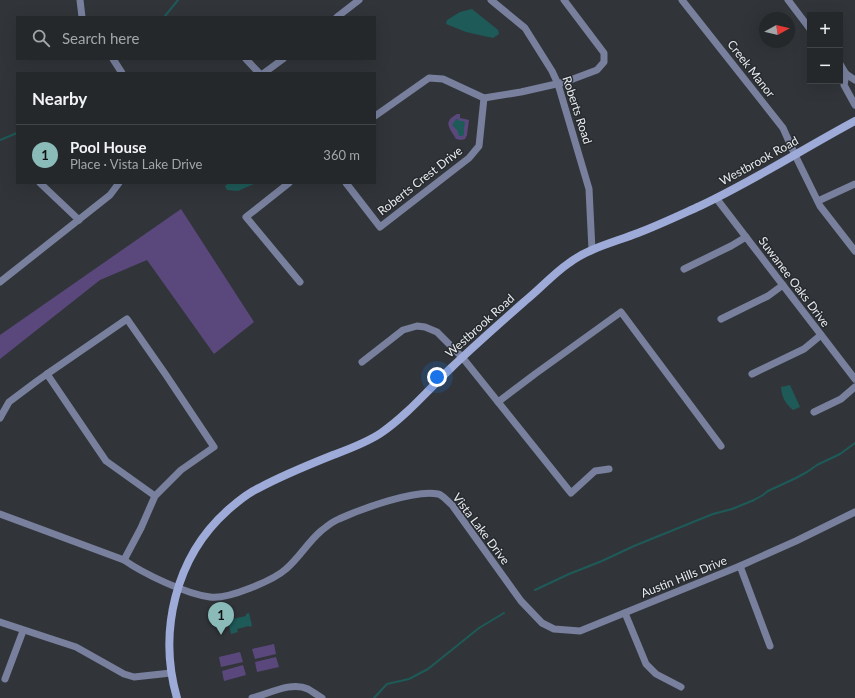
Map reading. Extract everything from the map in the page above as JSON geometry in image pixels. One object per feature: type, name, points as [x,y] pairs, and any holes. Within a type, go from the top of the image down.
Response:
[{"type":"street","points":[[80,0],[82,16]]},
{"type":"street","points":[[338,16],[358,0]]},
{"type":"street","name":"Roberts Road","points":[[490,0],[525,28],[552,71],[558,84],[589,189],[592,250]]},
{"type":"street","points":[[376,115],[429,78],[443,78],[484,98],[558,84],[597,70],[604,62],[604,53],[564,0]]},
{"type":"street","name":"Creek Manor","points":[[682,0],[783,128],[795,156],[818,201],[855,251]]},
{"type":"street","points":[[788,0],[807,26]]},
{"type":"street","points":[[114,60],[121,72]]},
{"type":"street","points":[[247,60],[258,72]]},
{"type":"street","points":[[265,72],[282,60]]},
{"type":"street","points":[[843,69],[846,74],[855,80]]},
{"type":"street","points":[[846,74],[844,85],[855,105]]},
{"type":"street","name":"Roberts Crest Drive","points":[[347,184],[380,227],[469,158],[479,146],[484,98]]},
{"type":"street","name":"Westbrook Road","points":[[178,698],[171,673],[169,638],[177,588],[194,551],[208,530],[239,500],[255,489],[273,480],[356,446],[380,434],[401,418],[462,357],[569,263],[592,250],[639,233],[716,198],[795,156],[855,121]]},
{"type":"street","points":[[41,184],[79,220]]},
{"type":"street","points":[[0,282],[110,195],[118,184]]},
{"type":"street","points":[[289,184],[246,217],[300,282]]},
{"type":"street","points":[[818,201],[855,184]]},
{"type":"street","name":"Suwanee Oaks Drive","points":[[716,198],[855,379]]},
{"type":"street","points":[[684,269],[731,246],[746,236]]},
{"type":"street","points":[[721,319],[768,296],[783,285]]},
{"type":"street","points":[[498,402],[622,312],[721,446]]},
{"type":"street","points":[[0,418],[9,402],[127,319],[214,447],[181,470],[155,496],[124,560]]},
{"type":"street","points":[[362,362],[403,330],[417,326],[425,327],[437,332],[462,357],[570,493],[595,471],[609,469]]},
{"type":"street","points":[[752,374],[804,349],[821,335]]},
{"type":"street","points":[[47,374],[106,461],[155,496]]},
{"type":"street","points":[[814,412],[841,399],[855,387]]},
{"type":"street","name":"Vista Lake Drive","points":[[0,514],[124,560],[130,565],[177,588],[212,598],[251,588],[286,570],[321,531],[337,520],[402,498],[419,494],[439,494],[452,505],[523,603]]},
{"type":"street","name":"Austin Hills Drive","points":[[523,603],[542,623],[554,628],[568,631],[580,631],[740,566],[855,512]]},
{"type":"street","points":[[740,566],[770,646]]},
{"type":"street","points":[[626,613],[646,664],[656,674],[681,687]]},
{"type":"street","points":[[0,622],[23,631],[76,647],[124,674],[134,677],[171,673]]},
{"type":"street","points":[[5,679],[23,631]]},
{"type":"street","points":[[252,698],[293,687],[303,687],[309,689],[322,698]]},
{"type":"shaded area","points":[[472,9],[498,30],[499,34],[493,38],[466,32],[446,24],[447,20],[460,12]]},
{"type":"shaded area","points":[[460,114],[460,118],[469,120],[467,135],[465,139],[461,140],[456,139],[449,125],[452,117]]},
{"type":"shaded area","points":[[456,119],[464,121],[465,123],[464,135],[462,136],[459,136],[457,130],[452,125]]},
{"type":"shaded area","points":[[228,184],[254,184],[238,191],[227,190],[225,186]]},
{"type":"shaded area","points":[[181,209],[254,322],[214,354],[147,260],[100,280],[0,359],[0,335]]},
{"type":"shaded area","points":[[790,385],[800,407],[793,410],[784,400],[781,387]]},
{"type":"shaded area","points":[[249,613],[252,626],[237,629],[238,632],[231,634],[228,620],[246,616],[246,614]]},
{"type":"shaded area","points":[[223,618],[225,629],[218,631],[215,619]]},
{"type":"shaded area","points":[[274,644],[276,654],[255,659],[252,649]]},
{"type":"shaded area","points":[[240,652],[243,662],[221,667],[219,657]]},
{"type":"shaded area","points":[[276,657],[279,667],[257,672],[255,662]]},
{"type":"shaded area","points":[[243,665],[246,675],[224,681],[222,671]]},
{"type":"waterway","points":[[165,16],[178,0]]},
{"type":"waterway","points":[[0,140],[16,133]]},
{"type":"waterway","points":[[535,590],[634,546],[713,514],[732,509],[754,500],[768,491],[796,478],[817,465],[840,454],[855,443]]},
{"type":"waterway","points":[[374,698],[387,684],[409,679],[428,669],[479,628],[504,613]]},
{"type":"place","name":"Pool House","points":[[221,635]]}]
